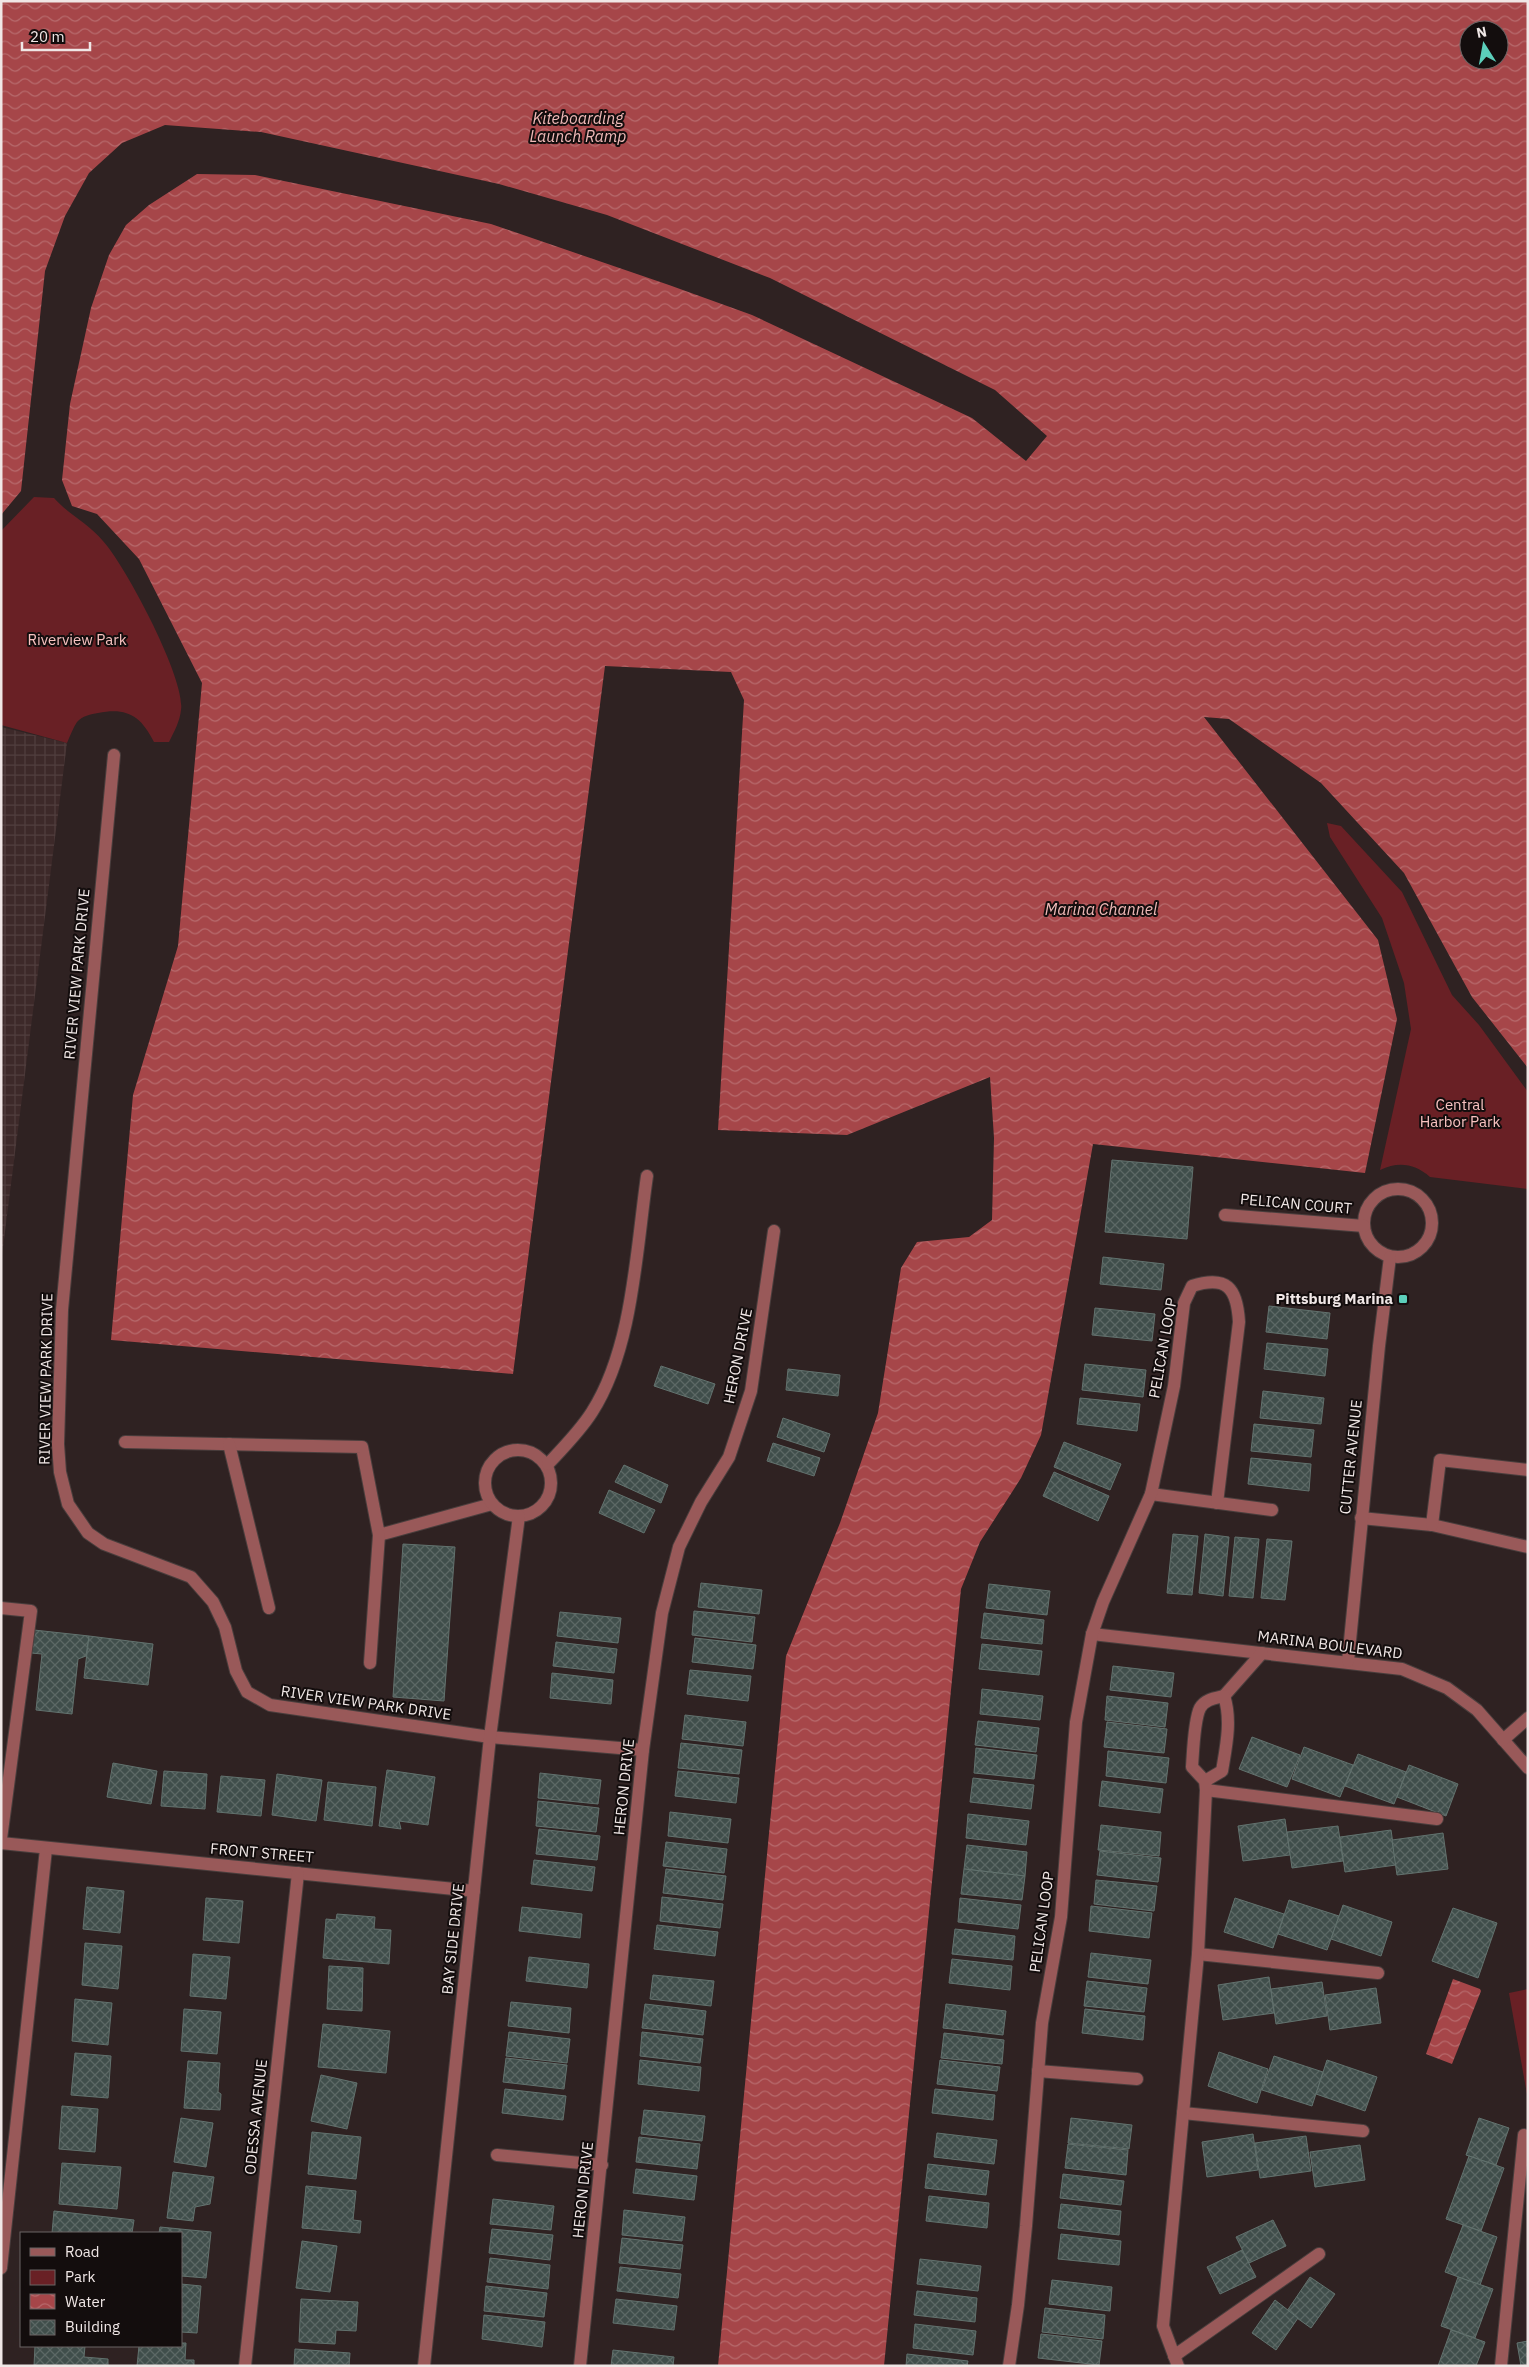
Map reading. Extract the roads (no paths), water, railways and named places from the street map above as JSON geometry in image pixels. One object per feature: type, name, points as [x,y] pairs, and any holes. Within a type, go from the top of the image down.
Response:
[{"type":"street","name":"RIVER VIEW PARK DRIVE","points":[[114,755],[62,1310],[58,1444],[60,1472],[68,1504],[88,1533],[104,1544],[191,1578],[213,1602],[225,1627],[236,1670],[247,1692],[270,1705],[490,1737],[643,1750]]},
{"type":"street","points":[[548,1464],[592,1412],[606,1386],[625,1333],[647,1176]]},
{"type":"street","points":[[1405,1190],[1423,1200],[1432,1218],[1432,1232],[1426,1244],[1416,1253],[1404,1257],[1390,1257],[1382,1254],[1369,1242],[1364,1226],[1368,1206],[1384,1192],[1405,1190]]},
{"type":"street","name":"PELICAN COURT","points":[[1225,1215],[1364,1226]]},
{"type":"street","name":"HERON DRIVE","points":[[580,2366],[643,1750],[662,1613],[679,1547],[701,1502],[729,1457],[751,1391],[774,1231]]},
{"type":"street","name":"CUTTER AVENUE","points":[[1348,1661],[1361,1518],[1390,1257]]},
{"type":"street","name":"PELICAN LOOP","points":[[1009,2366],[1018,2305],[1026,2226],[1042,2023],[1061,1917],[1076,1722],[1092,1634],[1102,1602],[1151,1494],[1174,1386],[1184,1303],[1192,1286],[1218,1281],[1230,1288],[1238,1302],[1240,1322],[1217,1503]]},
{"type":"street","points":[[125,1442],[362,1446],[380,1535],[370,1662]]},
{"type":"street","points":[[229,1444],[269,1608]]},
{"type":"street","points":[[520,1449],[528,1450],[548,1464],[552,1485],[548,1498],[538,1510],[519,1516],[507,1514],[492,1504],[486,1491],[485,1475],[491,1463],[504,1452],[520,1449]]},
{"type":"street","points":[[1432,1525],[1440,1460],[1528,1470]]},
{"type":"street","points":[[1151,1494],[1272,1510]]},
{"type":"street","points":[[380,1535],[492,1504]]},
{"type":"street","name":"BAY SIDE DRIVE","points":[[424,2366],[490,1737],[519,1516]]},
{"type":"street","points":[[1361,1518],[1432,1525],[1528,1547]]},
{"type":"street","points":[[1,1608],[31,1611],[1,1841]]},
{"type":"street","name":"MARINA BOULEVARD","points":[[1092,1634],[1402,1668],[1447,1688],[1477,1710],[1528,1768]]},
{"type":"street","points":[[1262,1653],[1224,1696],[1210,1699],[1200,1708],[1194,1739],[1192,1767],[1206,1786],[1198,1954],[1162,2326],[1176,2361],[1318,2254]]},
{"type":"street","points":[[1206,1786],[1222,1771],[1227,1739],[1228,1707],[1224,1696]]},
{"type":"street","points":[[1503,1740],[1528,1718]]},
{"type":"street","points":[[1206,1786],[1438,1819]]},
{"type":"street","name":"FRONT STREET","points":[[1,1841],[46,1849],[298,1872],[474,1891]]},
{"type":"street","points":[[1,2268],[46,1849]]},
{"type":"street","name":"ODESSA AVENUE","points":[[245,2366],[298,1872]]},
{"type":"street","points":[[1198,1954],[1378,1973]]},
{"type":"street","points":[[1038,2071],[1137,2079]]},
{"type":"street","points":[[1182,2113],[1363,2131]]},
{"type":"street","points":[[1501,2366],[1524,2135]]},
{"type":"street","points":[[497,2155],[602,2165]]},
{"type":"water","points":[[1,1],[1528,1],[1528,1068],[1472,997],[1404,873],[1321,783],[1229,719],[1204,717],[1378,940],[1397,1019],[1365,1173],[1093,1144],[1041,1435],[1021,1478],[980,1542],[961,1589],[884,2366],[718,2366],[786,1656],[840,1523],[878,1413],[901,1268],[917,1242],[969,1237],[992,1220],[994,1138],[990,1077],[847,1135],[718,1130],[744,700],[731,672],[605,666],[513,1374],[111,1340],[133,1095],[178,946],[202,683],[139,559],[97,514],[72,506],[62,480],[70,404],[91,308],[109,255],[126,225],[149,205],[197,174],[255,175],[491,224],[752,315],[972,418],[1026,461],[1047,436],[995,390],[770,278],[607,215],[499,184],[261,132],[165,125],[122,143],[89,173],[65,216],[45,271],[21,491],[1,515]]},
{"type":"water","points":[[1453,1979],[1481,1991],[1452,2064],[1426,2054]]},
{"type":"place","name":"Pittsburg Marina","points":[[1403,1299]]},
{"type":"water label","name":"Kiteboarding Launch Ramp","points":[[578,127]]},
{"type":"water label","name":"Marina Channel","points":[[1101,909]]},
{"type":"park label","name":"Riverview Park","points":[[77,640]]},
{"type":"park label","name":"Central Harbor Park","points":[[1460,1114]]}]
